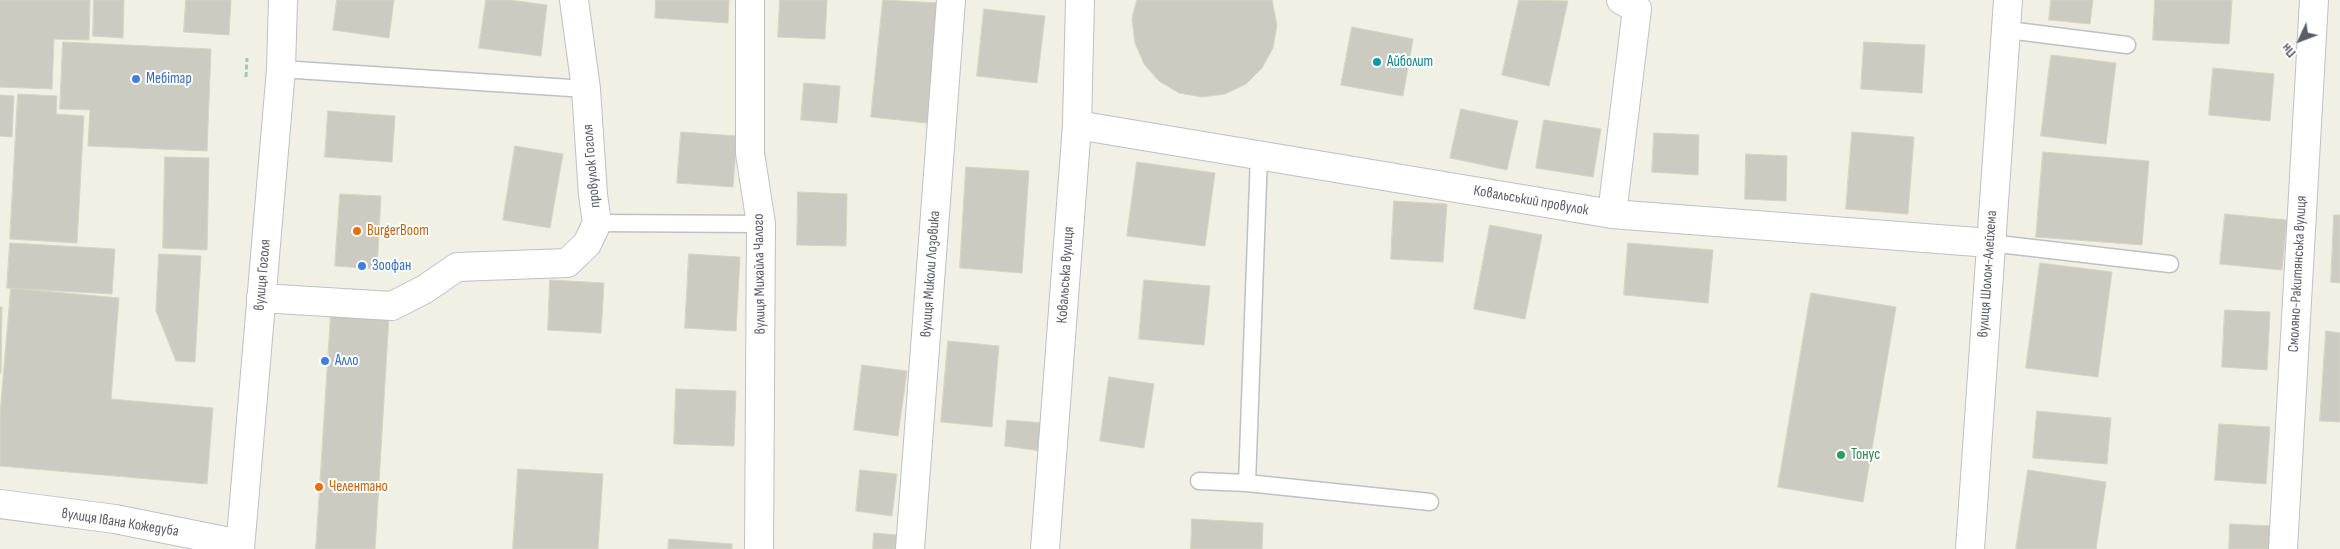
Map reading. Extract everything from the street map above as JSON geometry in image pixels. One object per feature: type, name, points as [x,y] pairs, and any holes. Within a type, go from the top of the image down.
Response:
[{"type":"street","name":"вулиця Гоголя","points":[[240,547],[281,69],[283,0]]},
{"type":"street","name":"провулок Гоголя","points":[[261,298],[392,306],[425,289],[457,267],[566,263],[587,244],[597,223],[592,195],[586,89],[574,0]]},
{"type":"street","name":"вулиця Михайла Чалого","points":[[750,0],[750,153],[761,224],[759,549]]},
{"type":"street","name":"вулиця Миколи Лозовика","points":[[910,549],[952,0]]},
{"type":"street","name":"Ковальська вулиця","points":[[1045,549],[1077,125],[1080,0]]},
{"type":"street","points":[[1612,214],[1637,9],[1621,0]]},
{"type":"street","name":"вулиця Шолом-Алейхема","points":[[1970,549],[1990,243],[2008,30],[2008,0]]},
{"type":"street","name":"Смоляно-Ракитянська вулиця","points":[[2283,549],[2314,0]]},
{"type":"street","name":"Ковальський провулок","points":[[1077,125],[1612,214],[1990,243]]},
{"type":"street","name":"вулиця Івана Кожедуба","points":[[0,504],[115,519],[240,547]]},
{"type":"lane","points":[[2008,30],[2127,45]]},
{"type":"lane","points":[[281,69],[586,89]]},
{"type":"lane","points":[[1247,483],[1259,155]]},
{"type":"lane","points":[[597,223],[761,224]]},
{"type":"lane","points":[[1990,243],[2170,264]]},
{"type":"lane","points":[[1198,481],[1247,483],[1430,502]]},
{"type":"building","points":[[0,0],[90,0],[89,40],[54,39],[52,89],[0,87]]},
{"type":"building","points":[[94,0],[124,0],[123,38],[93,36]]},
{"type":"building","points":[[186,0],[231,0],[229,35],[184,32]]},
{"type":"building","points":[[337,0],[394,0],[389,38],[333,30]]},
{"type":"building","points":[[486,0],[510,0],[547,5],[541,56],[479,48]]},
{"type":"building","points":[[656,0],[729,0],[728,23],[655,18]]},
{"type":"building","points":[[780,0],[827,0],[825,39],[778,37]]},
{"type":"building","points":[[883,0],[940,3],[927,123],[871,117]]},
{"type":"building","points":[[1137,0],[1272,0],[1277,25],[1273,48],[1262,68],[1246,84],[1225,94],[1202,97],[1179,93],[1159,81],[1144,64],[1135,43],[1132,19]]},
{"type":"building","points":[[1519,0],[1568,1],[1549,86],[1502,75]]},
{"type":"building","points":[[2051,0],[2093,0],[2090,24],[2049,20]]},
{"type":"building","points":[[2155,0],[2232,0],[2229,44],[2153,40]]},
{"type":"building","points":[[984,9],[1045,16],[1037,83],[977,76]]},
{"type":"building","name":"Айболит","points":[[1352,27],[1413,39],[1403,96],[1341,85]]},
{"type":"building","name":"Мебітар","points":[[63,42],[211,49],[207,151],[88,146],[90,110],[60,109]]},
{"type":"building","points":[[1864,42],[1925,45],[1922,93],[1861,89]]},
{"type":"building","points":[[2051,55],[2116,63],[2106,144],[2041,136]]},
{"type":"building","points":[[2213,68],[2274,74],[2270,121],[2209,115]]},
{"type":"building","points":[[804,83],[840,86],[837,123],[801,120]]},
{"type":"building","points":[[18,94],[57,96],[56,114],[84,116],[77,243],[10,239]]},
{"type":"building","points":[[0,95],[14,96],[12,137],[0,136]]},
{"type":"building","points":[[1461,109],[1518,121],[1507,170],[1450,158]]},
{"type":"building","points":[[328,111],[395,116],[392,162],[325,157]]},
{"type":"building","points":[[1544,120],[1601,129],[1593,177],[1536,168]]},
{"type":"building","points":[[681,132],[737,136],[733,187],[677,183]]},
{"type":"building","points":[[1852,132],[1914,137],[1908,214],[1846,209]]},
{"type":"building","points":[[1654,133],[1699,135],[1698,175],[1652,172]]},
{"type":"building","points":[[515,146],[563,154],[550,228],[503,220]]},
{"type":"building","points":[[2043,152],[2149,161],[2142,245],[2036,237]]},
{"type":"building","points":[[1746,154],[1787,156],[1786,201],[1745,199]]},
{"type":"building","points":[[165,157],[209,158],[207,250],[163,248]]},
{"type":"building","points":[[1137,162],[1215,173],[1205,246],[1127,236]]},
{"type":"building","points":[[966,167],[1029,171],[1022,273],[960,268]]},
{"type":"building","points":[[798,192],[847,194],[846,246],[797,245]]},
{"type":"building","points":[[340,194],[381,196],[377,269],[335,266]]},
{"type":"building","points":[[1394,201],[1447,204],[1443,262],[1391,259]]},
{"type":"building","points":[[2225,214],[2287,220],[2282,270],[2220,264]]},
{"type":"building","points":[[2334,215],[2340,215],[2340,283],[2331,282]]},
{"type":"building","points":[[1490,225],[1542,235],[1525,319],[1474,309]]},
{"type":"building","points":[[10,243],[115,249],[112,294],[7,288]]},
{"type":"building","points":[[1628,243],[1713,250],[1708,303],[1624,295]]},
{"type":"building","points":[[159,254],[201,256],[195,362],[176,361],[156,311]]},
{"type":"building","points":[[689,254],[740,257],[736,331],[685,328]]},
{"type":"building","points":[[2040,263],[2112,272],[2098,377],[2026,368]]},
{"type":"building","points":[[550,280],[604,283],[601,333],[548,330]]},
{"type":"building","points":[[1144,280],[1210,286],[1204,345],[1139,339]]},
{"type":"building","points":[[11,288],[119,298],[111,399],[213,408],[207,484],[0,466],[0,415]]},
{"type":"building","points":[[1811,293],[1896,307],[1863,502],[1778,487]]},
{"type":"building","points":[[0,307],[2,307],[1,373],[0,373]]},
{"type":"building","points":[[2225,310],[2270,312],[2267,370],[2222,367]]},
{"type":"building","points":[[331,313],[389,316],[375,549],[316,549]]},
{"type":"building","points":[[2326,331],[2340,333],[2340,422],[2320,421]]},
{"type":"building","points":[[948,341],[999,346],[992,427],[941,422]]},
{"type":"building","points":[[862,365],[907,371],[898,436],[854,430]]},
{"type":"building","points":[[1109,377],[1154,384],[1144,448],[1100,441]]},
{"type":"building","points":[[676,389],[736,391],[734,446],[674,444]]},
{"type":"building","points":[[2037,411],[2111,418],[2107,464],[2033,458]]},
{"type":"building","points":[[1007,420],[1044,423],[1041,451],[1005,446]]},
{"type":"building","points":[[2219,424],[2270,427],[2266,484],[2215,480]]},
{"type":"building","points":[[518,469],[603,474],[598,549],[513,549]]},
{"type":"building","points":[[860,470],[897,474],[892,516],[856,511]]},
{"type":"building","points":[[2028,470],[2106,482],[2096,549],[2016,549]]},
{"type":"building","points":[[1192,519],[1263,523],[1262,549],[1191,549]]},
{"type":"building","points":[[2230,524],[2273,526],[2272,549],[2229,549]]},
{"type":"building","points":[[874,533],[898,535],[897,549],[873,549]]},
{"type":"building","points":[[669,539],[732,544],[732,549],[668,549]]},
{"type":"place","name":"Айболит","points":[[1377,62]]},
{"type":"place","name":"Мебітар","points":[[136,79]]},
{"type":"place","name":"BurgerBoom","points":[[357,231]]},
{"type":"place","name":"Зоофан","points":[[362,266]]},
{"type":"place","name":"Алло","points":[[325,361]]},
{"type":"place","name":"Тонус","points":[[1841,455]]},
{"type":"place","name":"Челентано","points":[[319,487]]}]
